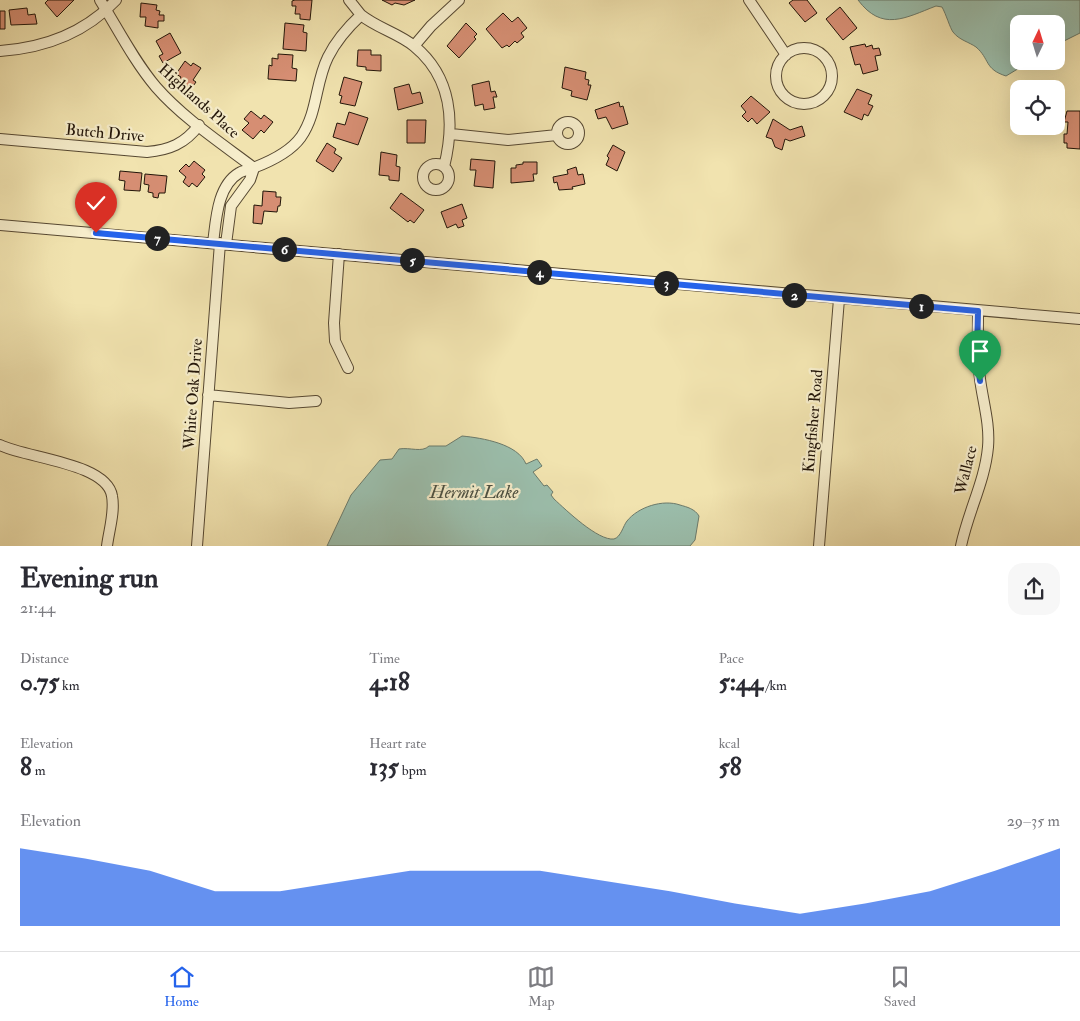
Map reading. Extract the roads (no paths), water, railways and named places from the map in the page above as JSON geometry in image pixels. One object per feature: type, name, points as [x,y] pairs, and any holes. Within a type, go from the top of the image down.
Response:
[{"type":"street","name":"Highlands Place","points":[[100,0],[142,69],[157,88],[199,125],[254,168]]},
{"type":"street","points":[[0,52],[46,44],[81,29],[116,0]]},
{"type":"street","points":[[349,0],[361,15],[374,25],[414,46],[430,63],[445,90],[449,106],[451,134],[444,167]]},
{"type":"street","points":[[414,46],[431,26],[460,0]]},
{"type":"street","points":[[749,0],[786,55]]},
{"type":"street","points":[[254,168],[283,153],[300,138],[314,113],[328,58],[343,34],[361,15]]},
{"type":"street","points":[[802,48],[820,52],[827,59],[832,76],[826,93],[819,99],[801,103],[785,96],[777,80],[777,71],[786,55],[802,48]]},
{"type":"street","name":"Butch Drive","points":[[0,139],[147,152],[177,146],[191,135],[199,125]]},
{"type":"street","points":[[451,134],[508,140],[557,135]]},
{"type":"street","name":"White Oak Drive","points":[[197,546],[220,244],[231,206],[250,180],[254,168]]},
{"type":"street","points":[[0,225],[1080,319]]},
{"type":"street","points":[[339,254],[334,323],[335,341],[348,368]]},
{"type":"street","name":"Kingfisher Road","points":[[818,546],[838,299]]},
{"type":"street","name":"Wallace","points":[[962,546],[969,514],[984,472],[988,447],[987,419],[977,356],[978,311]]},
{"type":"street","points":[[208,396],[289,403],[316,401]]},
{"type":"street","points":[[2,449],[90,472],[107,484],[112,495],[113,504],[107,546]]},
{"type":"water","points":[[858,0],[1080,0],[1080,33],[1065,40],[1065,15],[1010,15],[1010,70],[1016,70],[1006,76],[994,70],[976,47],[955,35],[942,7],[936,6],[914,15],[894,20],[876,16]]},
{"type":"water","name":"Hermit Lake","points":[[462,436],[499,443],[516,451],[526,464],[537,459],[542,466],[533,472],[544,486],[547,485],[553,492],[551,495],[554,499],[582,524],[600,535],[614,539],[620,534],[627,521],[644,508],[673,503],[693,510],[699,516],[695,540],[690,546],[327,546],[351,495],[380,460],[392,459],[399,449],[423,449],[429,446],[446,446]]}]
